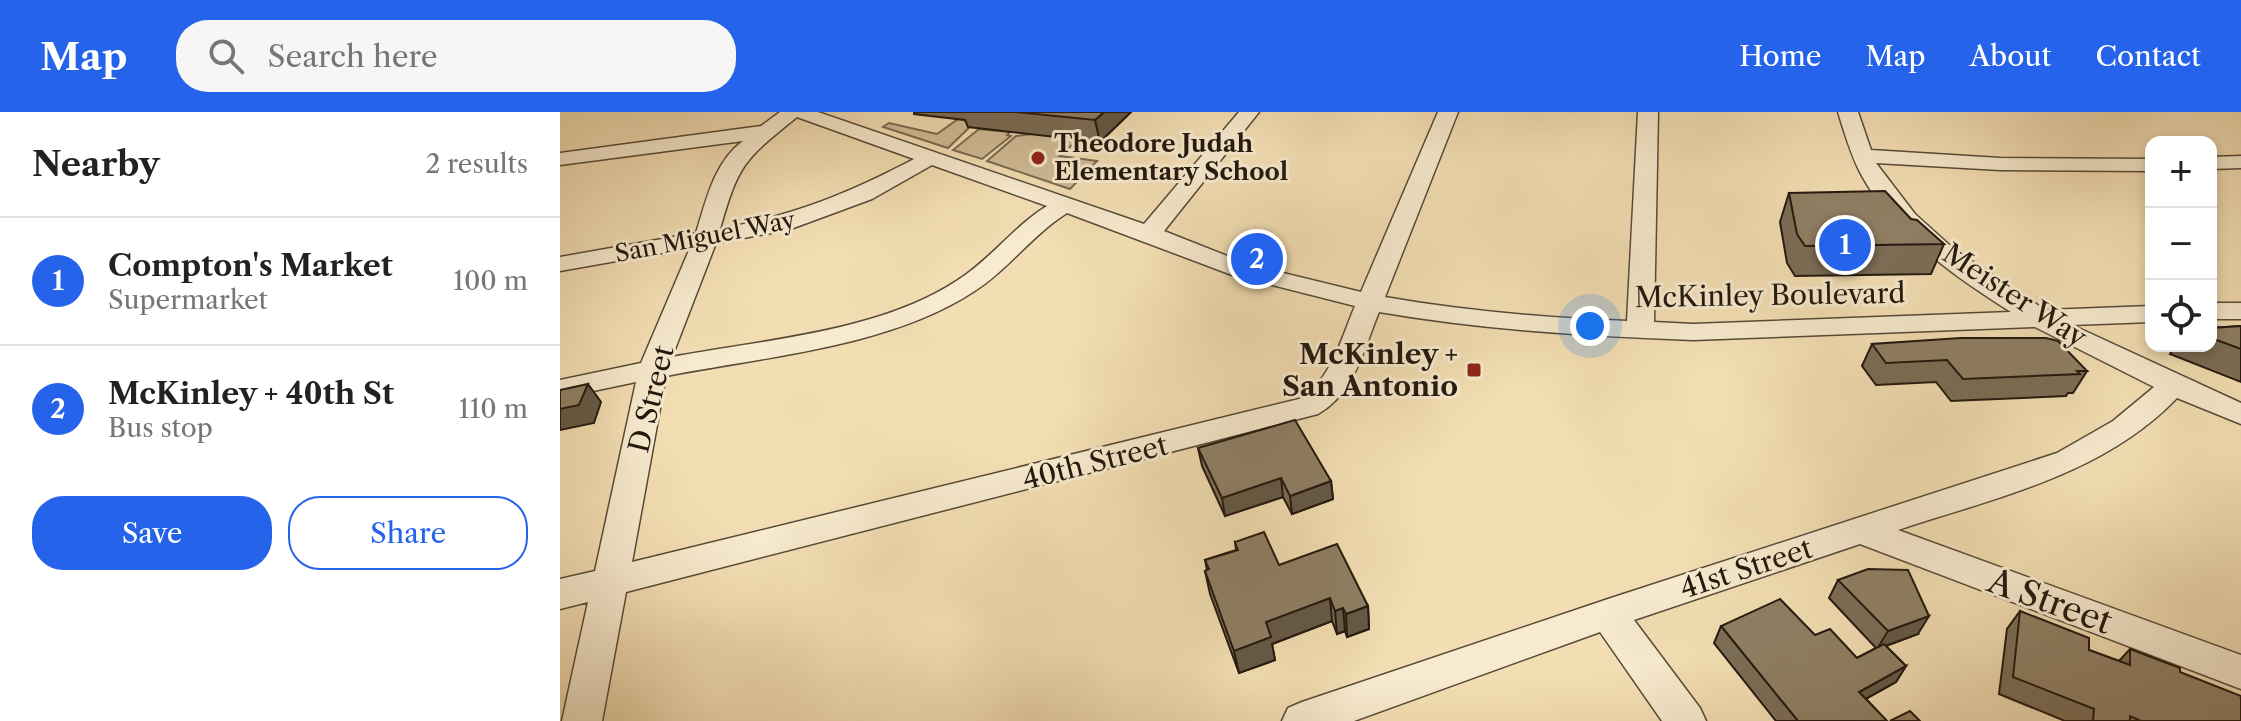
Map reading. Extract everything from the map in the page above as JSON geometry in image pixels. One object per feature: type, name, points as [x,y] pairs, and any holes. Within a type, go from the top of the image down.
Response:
[{"type":"street","name":"D Street","points":[[582,721],[653,369],[705,241],[724,179],[742,151],[792,112]]},
{"type":"street","name":"McKinley Boulevard","points":[[800,112],[1147,233],[1241,270],[1369,302],[1503,322],[1640,331],[1797,329],[2145,314]]},
{"type":"street","points":[[1147,233],[1160,223],[1249,112]]},
{"type":"street","name":"40th Street","points":[[560,594],[1292,413],[1322,399],[1331,389],[1448,112]]},
{"type":"street","points":[[1640,331],[1648,112]]},
{"type":"street","name":"Meister Way","points":[[1848,112],[1863,156],[1890,201],[1923,234],[1970,272],[2041,317],[2173,385],[2241,414]]},
{"type":"street","points":[[560,159],[763,132]]},
{"type":"street","points":[[1863,156],[2000,164],[2145,165]]},
{"type":"street","name":"San Miguel Way","points":[[560,264],[705,241],[780,225],[839,205],[932,157]]},
{"type":"street","points":[[2217,163],[2241,162]]},
{"type":"street","points":[[560,389],[848,333],[927,305],[952,295],[981,276],[1043,217],[1065,204]]},
{"type":"street","points":[[2217,311],[2241,311]]},
{"type":"street","name":"41st Street","points":[[1302,721],[1608,614],[2068,461],[2107,442],[2139,421],[2173,385]]},
{"type":"street","name":"A Street","points":[[1860,530],[2241,672]]},
{"type":"street","points":[[1608,614],[1686,721]]},
{"type":"shaded area","points":[[958,119],[976,121],[948,148],[883,127],[889,123],[937,134]]},
{"type":"shaded area","points":[[1092,127],[1060,156],[1097,161],[1070,189],[987,161],[1016,136]]},
{"type":"shaded area","points":[[979,129],[1010,132],[1007,135],[1011,136],[982,159],[953,150]]},
{"type":"building","points":[[1015,112],[1104,112],[1095,120]]},
{"type":"building","points":[[1885,191],[1911,219],[1917,220],[1944,244],[1805,246],[1797,234],[1789,193]]},
{"type":"building","points":[[2241,326],[2241,349],[2217,340],[2217,328]]},
{"type":"building","points":[[1961,338],[2046,338],[2058,341],[2087,371],[2077,371],[2080,374],[1963,379],[1947,360],[1886,363],[1872,344]]},
{"type":"building","points":[[588,384],[579,405],[560,409],[560,390]]},
{"type":"building","points":[[1295,420],[1331,481],[1290,496],[1281,478],[1222,498],[1198,448]]},
{"type":"building","points":[[1264,532],[1279,565],[1337,544],[1368,606],[1346,614],[1343,608],[1335,611],[1330,598],[1266,622],[1271,637],[1234,651],[1205,571],[1209,569],[1205,560],[1238,550],[1235,542]]},
{"type":"building","points":[[1868,569],[1908,570],[1929,616],[1888,631],[1838,580]]},
{"type":"building","points":[[1780,599],[1815,635],[1830,629],[1857,658],[1884,644],[1906,666],[1859,692],[1887,721],[1798,721],[1721,626]]},
{"type":"building","points":[[2020,611],[2089,638],[2089,650],[2130,665],[2130,649],[2241,696],[2241,721],[2141,721],[2130,716],[2130,721],[2093,721],[2094,709],[2013,677]]},
{"type":"building","points":[[1910,711],[1920,721],[1890,721]]},
{"type":"place","name":"Theodore Judah Elementary School","points":[[1038,158]]},
{"type":"place","name":"Compton's Market","points":[[1845,245]]},
{"type":"place","name":"McKinley + 40th St","points":[[1257,259]]},
{"type":"place","name":"McKinley + San Antonio","points":[[1474,370]]}]
